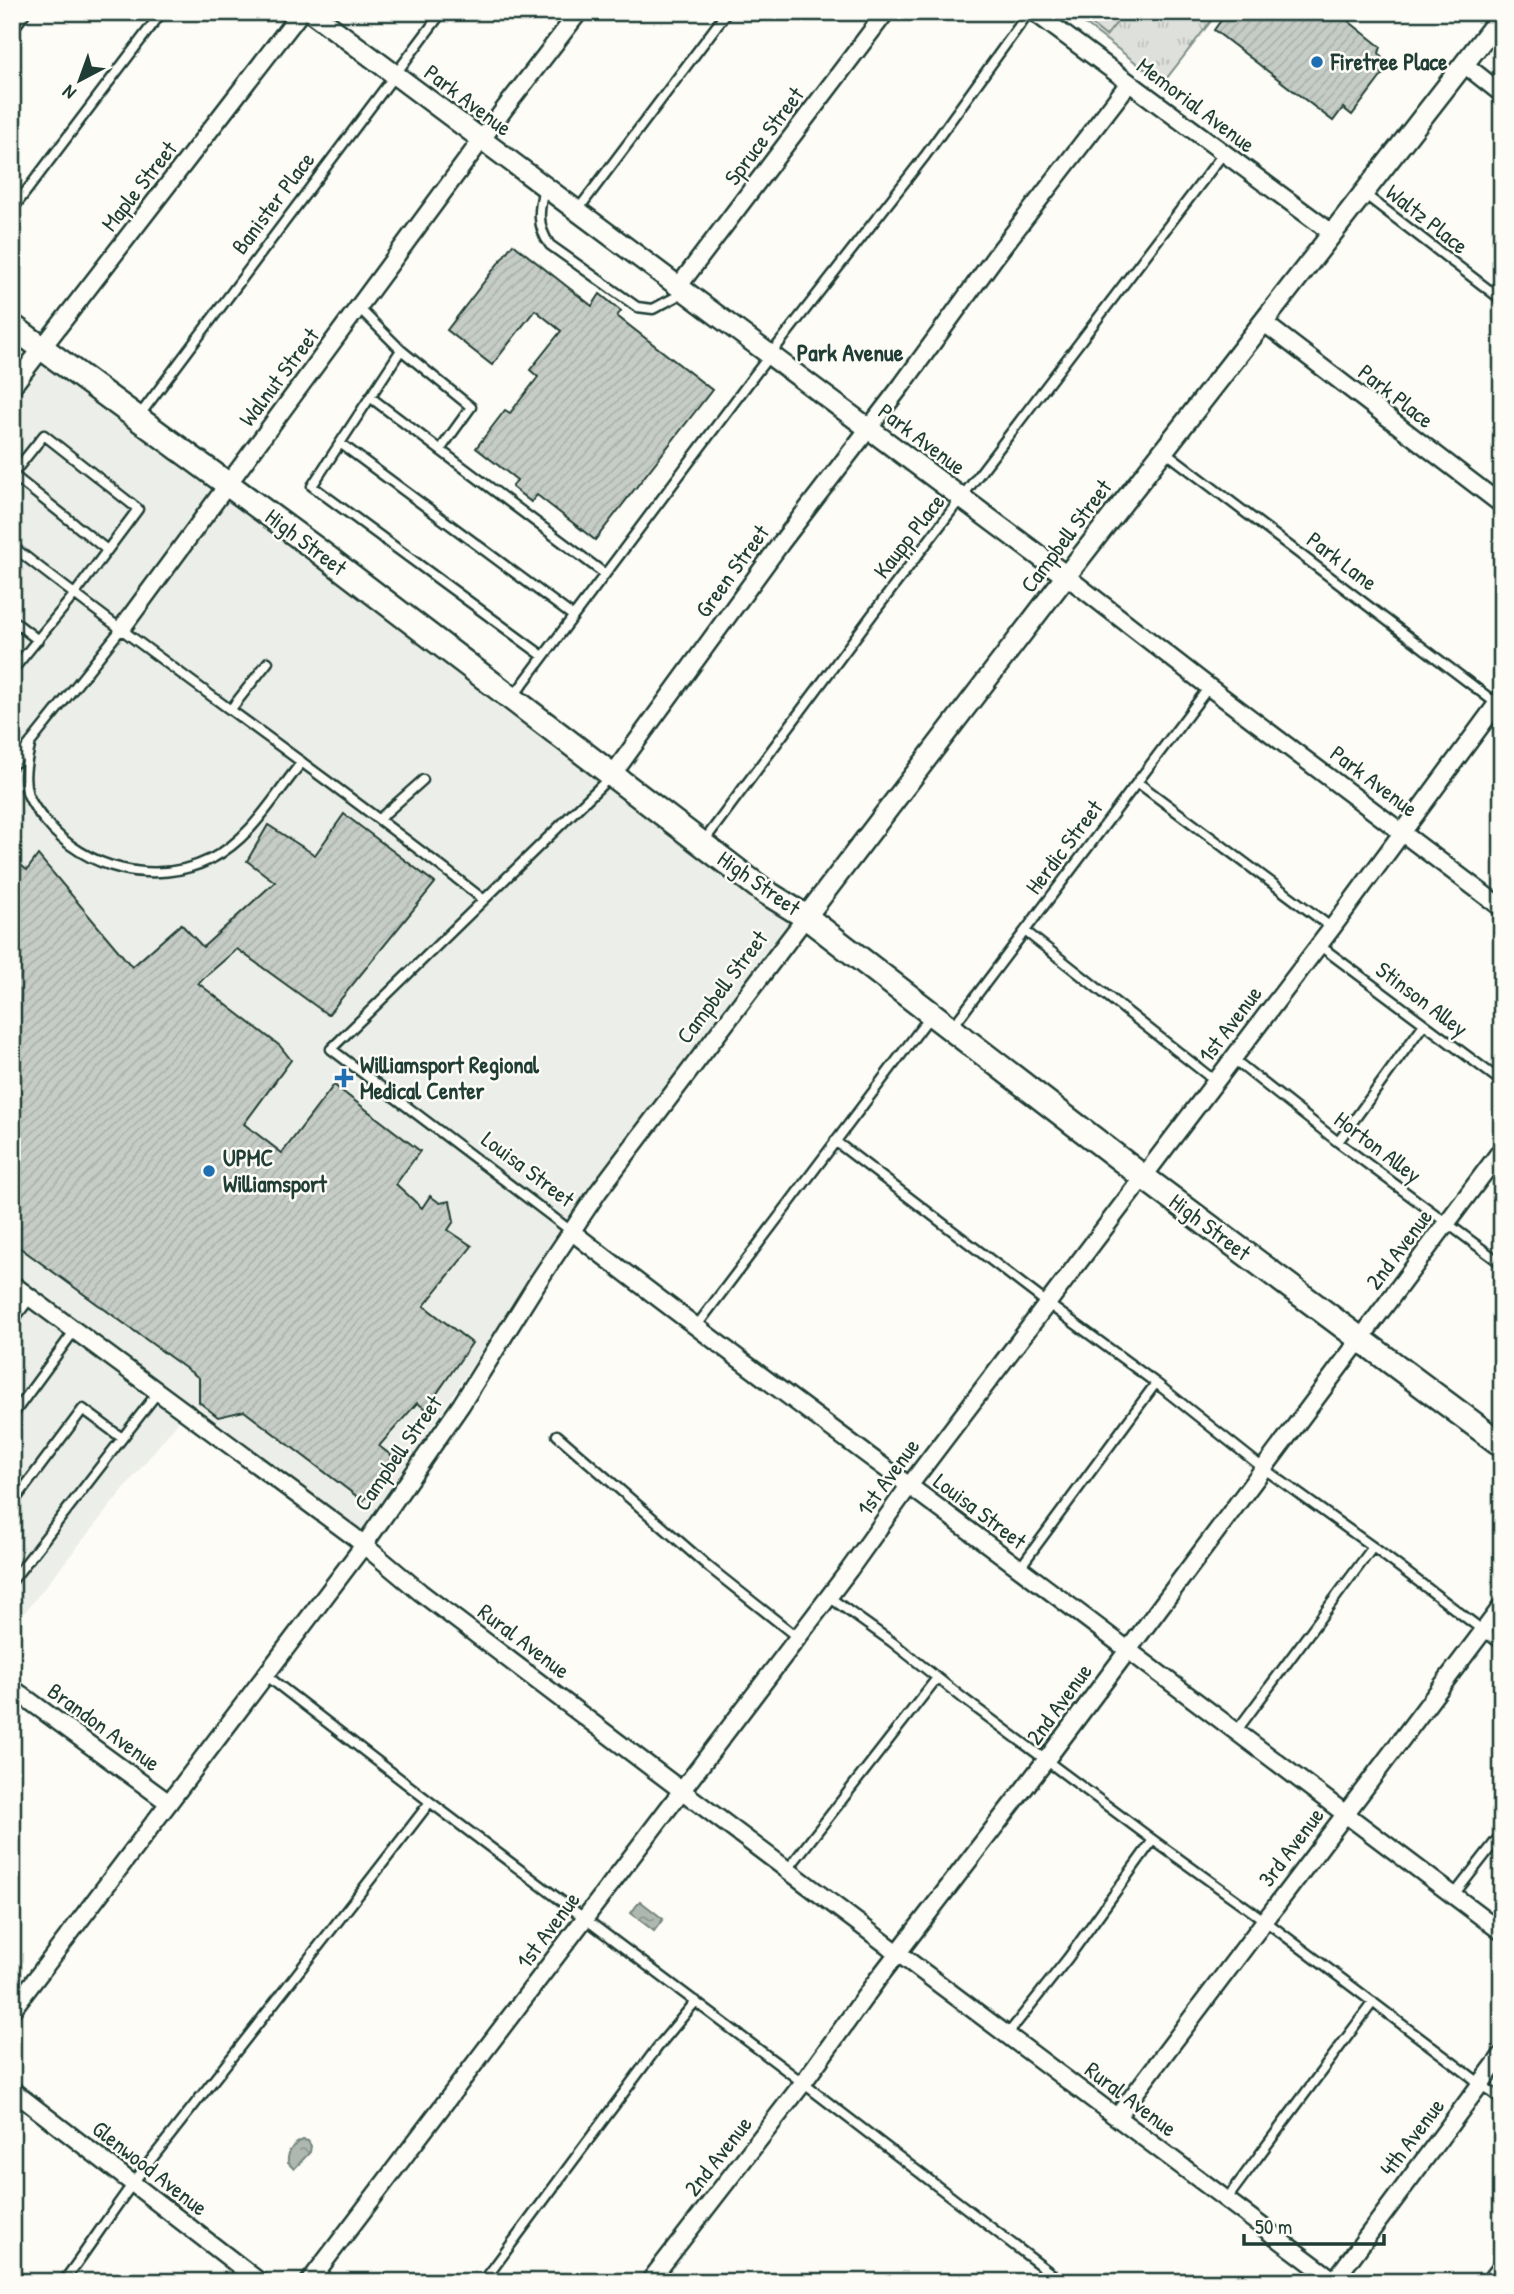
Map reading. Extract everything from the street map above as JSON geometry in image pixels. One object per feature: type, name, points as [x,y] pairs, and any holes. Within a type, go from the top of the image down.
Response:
[{"type":"main road","name":"High Street","points":[[12,326],[512,698],[764,891],[806,917],[1142,1176],[1502,1445]]},
{"type":"street","points":[[12,24],[21,12]]},
{"type":"street","name":"Maple Street","points":[[12,387],[301,12]]},
{"type":"street","name":"Park Avenue","points":[[311,12],[1066,576],[1502,908]]},
{"type":"street","name":"Walnut Street","points":[[122,628],[579,12]]},
{"type":"street","name":"Spruce Street","points":[[682,290],[886,12]]},
{"type":"street","name":"Memorial Avenue","points":[[1032,12],[1332,233]]},
{"type":"street","name":"Campbell Street","points":[[12,2010],[364,1545],[461,1405],[571,1231],[643,1131],[1066,576],[1502,15]]},
{"type":"street","points":[[1464,64],[1502,94]]},
{"type":"street","name":"Green Street","points":[[613,774],[781,542],[1129,83]]},
{"type":"street","name":"Park Place","points":[[1263,322],[1502,505]]},
{"type":"street","name":"1st Avenue","points":[[309,2282],[828,1597],[1142,1176],[1332,929],[1499,700]]},
{"type":"street","name":"2nd Avenue","points":[[649,2282],[803,2083],[1502,1149]]},
{"type":"street","name":"Louisa Street","points":[[571,1231],[695,1328],[1502,1932]]},
{"type":"street","name":"Rural Avenue","points":[[12,1284],[364,1545],[420,1592],[681,1790],[1335,2281]]},
{"type":"street","name":"3rd Avenue","points":[[1118,2117],[1502,1605]]},
{"type":"street","name":"Brandon Avenue","points":[[12,1688],[169,1803]]},
{"type":"street","name":"4th Avenue","points":[[1335,2281],[1502,2055]]},
{"type":"street","name":"Glenwood Avenue","points":[[12,2090],[260,2282]]},
{"type":"lane","points":[[12,210],[162,12]]},
{"type":"lane","name":"Banister Place","points":[[136,419],[442,12]]},
{"type":"lane","points":[[576,211],[727,12]]},
{"type":"lane","points":[[512,698],[769,355],[925,156],[1032,12]]},
{"type":"lane","name":"Kaupp Place","points":[[703,843],[863,626],[1223,154]]},
{"type":"lane","points":[[544,187],[539,209],[540,222],[543,235],[551,245],[637,307],[653,309],[682,290]]},
{"type":"lane","name":"Waltz Place","points":[[1363,193],[1502,300]]},
{"type":"lane","points":[[359,308],[401,350],[471,407],[440,450]]},
{"type":"lane","points":[[401,350],[312,486],[543,656]]},
{"type":"lane","points":[[370,397],[605,574]]},
{"type":"lane","points":[[12,671],[74,595],[138,509],[44,435],[13,475],[107,550]]},
{"type":"lane","points":[[340,443],[573,616]]},
{"type":"lane","name":"Park Lane","points":[[1163,450],[1499,700]]},
{"type":"lane","points":[[12,546],[484,900]]},
{"type":"lane","points":[[12,620],[37,640]]},
{"type":"lane","name":"Walnut Street","points":[[12,766],[122,628]]},
{"type":"lane","points":[[231,709],[268,662]]},
{"type":"lane","name":"Herdic Street","points":[[951,1030],[1209,687]]},
{"type":"lane","points":[[31,742],[25,769],[28,794],[39,814],[58,837],[83,854],[109,866],[138,871],[181,869],[214,857],[247,832],[302,762]]},
{"type":"lane","name":"Green Street","points":[[331,1049],[613,774]]},
{"type":"lane","points":[[379,819],[423,780]]},
{"type":"lane","points":[[1138,782],[1332,929]]},
{"type":"lane","points":[[1025,931],[1215,1081]]},
{"type":"lane","name":"Stinson Alley","points":[[1319,945],[1502,1082]]},
{"type":"lane","points":[[695,1328],[932,1015]]},
{"type":"lane","points":[[1338,1142],[1424,1024]]},
{"type":"lane","name":"Louisa Street","points":[[331,1049],[571,1231]]},
{"type":"lane","name":"Horton Alley","points":[[1232,1058],[1338,1142],[1502,1264]]},
{"type":"lane","points":[[835,1141],[1156,1383],[1263,1468],[1502,1645]]},
{"type":"lane","points":[[12,1322],[31,1297]]},
{"type":"lane","points":[[12,1416],[75,1330]]},
{"type":"lane","points":[[1019,1569],[1156,1383]]},
{"type":"lane","points":[[12,1581],[158,1392]]},
{"type":"lane","points":[[12,1504],[83,1409],[122,1438]]},
{"type":"lane","points":[[557,1436],[710,1568],[797,1637]]},
{"type":"lane","points":[[1236,1733],[1373,1547]]},
{"type":"lane","points":[[828,1597],[883,1635],[1153,1840],[1265,1920],[1502,2100]]},
{"type":"lane","points":[[267,1676],[1062,2282]]},
{"type":"lane","points":[[788,1869],[937,1678]]},
{"type":"lane","points":[[63,2282],[133,2184],[430,1802]]},
{"type":"lane","points":[[1453,1896],[1502,1833]]},
{"type":"lane","points":[[1007,2035],[1068,1958],[1153,1840]]},
{"type":"lane","points":[[483,2282],[657,2048],[696,2001]]},
{"type":"lane","points":[[1226,2200],[1373,2002]]},
{"type":"lane","points":[[1485,2282],[1502,2260]]},
{"type":"shaded area","name":"Williamsport Regional Medical Center","points":[[12,337],[791,924],[560,1233],[362,1532],[193,1403],[12,1628]]},
{"type":"green space","points":[[1069,12],[1218,12],[1163,83]]},
{"type":"green space","points":[[1076,12],[1125,12],[1106,36]]},
{"type":"water","points":[[640,1901],[663,1919],[654,1931],[631,1913]]},
{"type":"water","points":[[303,2140],[308,2141],[311,2146],[310,2152],[294,2169],[288,2163],[289,2155],[294,2146]]},
{"type":"building","name":"Firetree Place","points":[[1227,12],[1337,12],[1381,47],[1379,53],[1382,57],[1375,67],[1383,74],[1352,115],[1343,108],[1333,121],[1214,30]]},
{"type":"building","points":[[513,244],[592,306],[600,294],[621,311],[617,316],[712,390],[595,540],[537,495],[531,502],[512,487],[517,480],[476,448],[505,410],[510,413],[538,377],[530,370],[561,331],[535,310],[492,365],[447,330]]},
{"type":"building","name":"UPMC Williamsport","points":[[344,814],[435,883],[328,1015],[237,949],[198,983],[280,1046],[291,1060],[244,1124],[282,1153],[334,1085],[420,1151],[396,1184],[422,1208],[430,1196],[440,1203],[450,1201],[454,1221],[448,1230],[472,1246],[424,1306],[472,1343],[426,1409],[417,1403],[379,1446],[396,1459],[363,1501],[244,1411],[218,1417],[199,1402],[199,1378],[12,1242],[12,858],[27,870],[38,855],[132,967],[181,924],[203,947],[275,882],[247,861],[268,825],[315,855]]},
{"type":"place","name":"Firetree Place","points":[[1317,62]]},
{"type":"place","name":"Williamsport Regional Medical Center","points":[[344,1078]]},
{"type":"place","name":"UPMC Williamsport","points":[[209,1171]]},
{"type":"district","name":"Park Avenue","points":[[850,353]]}]
